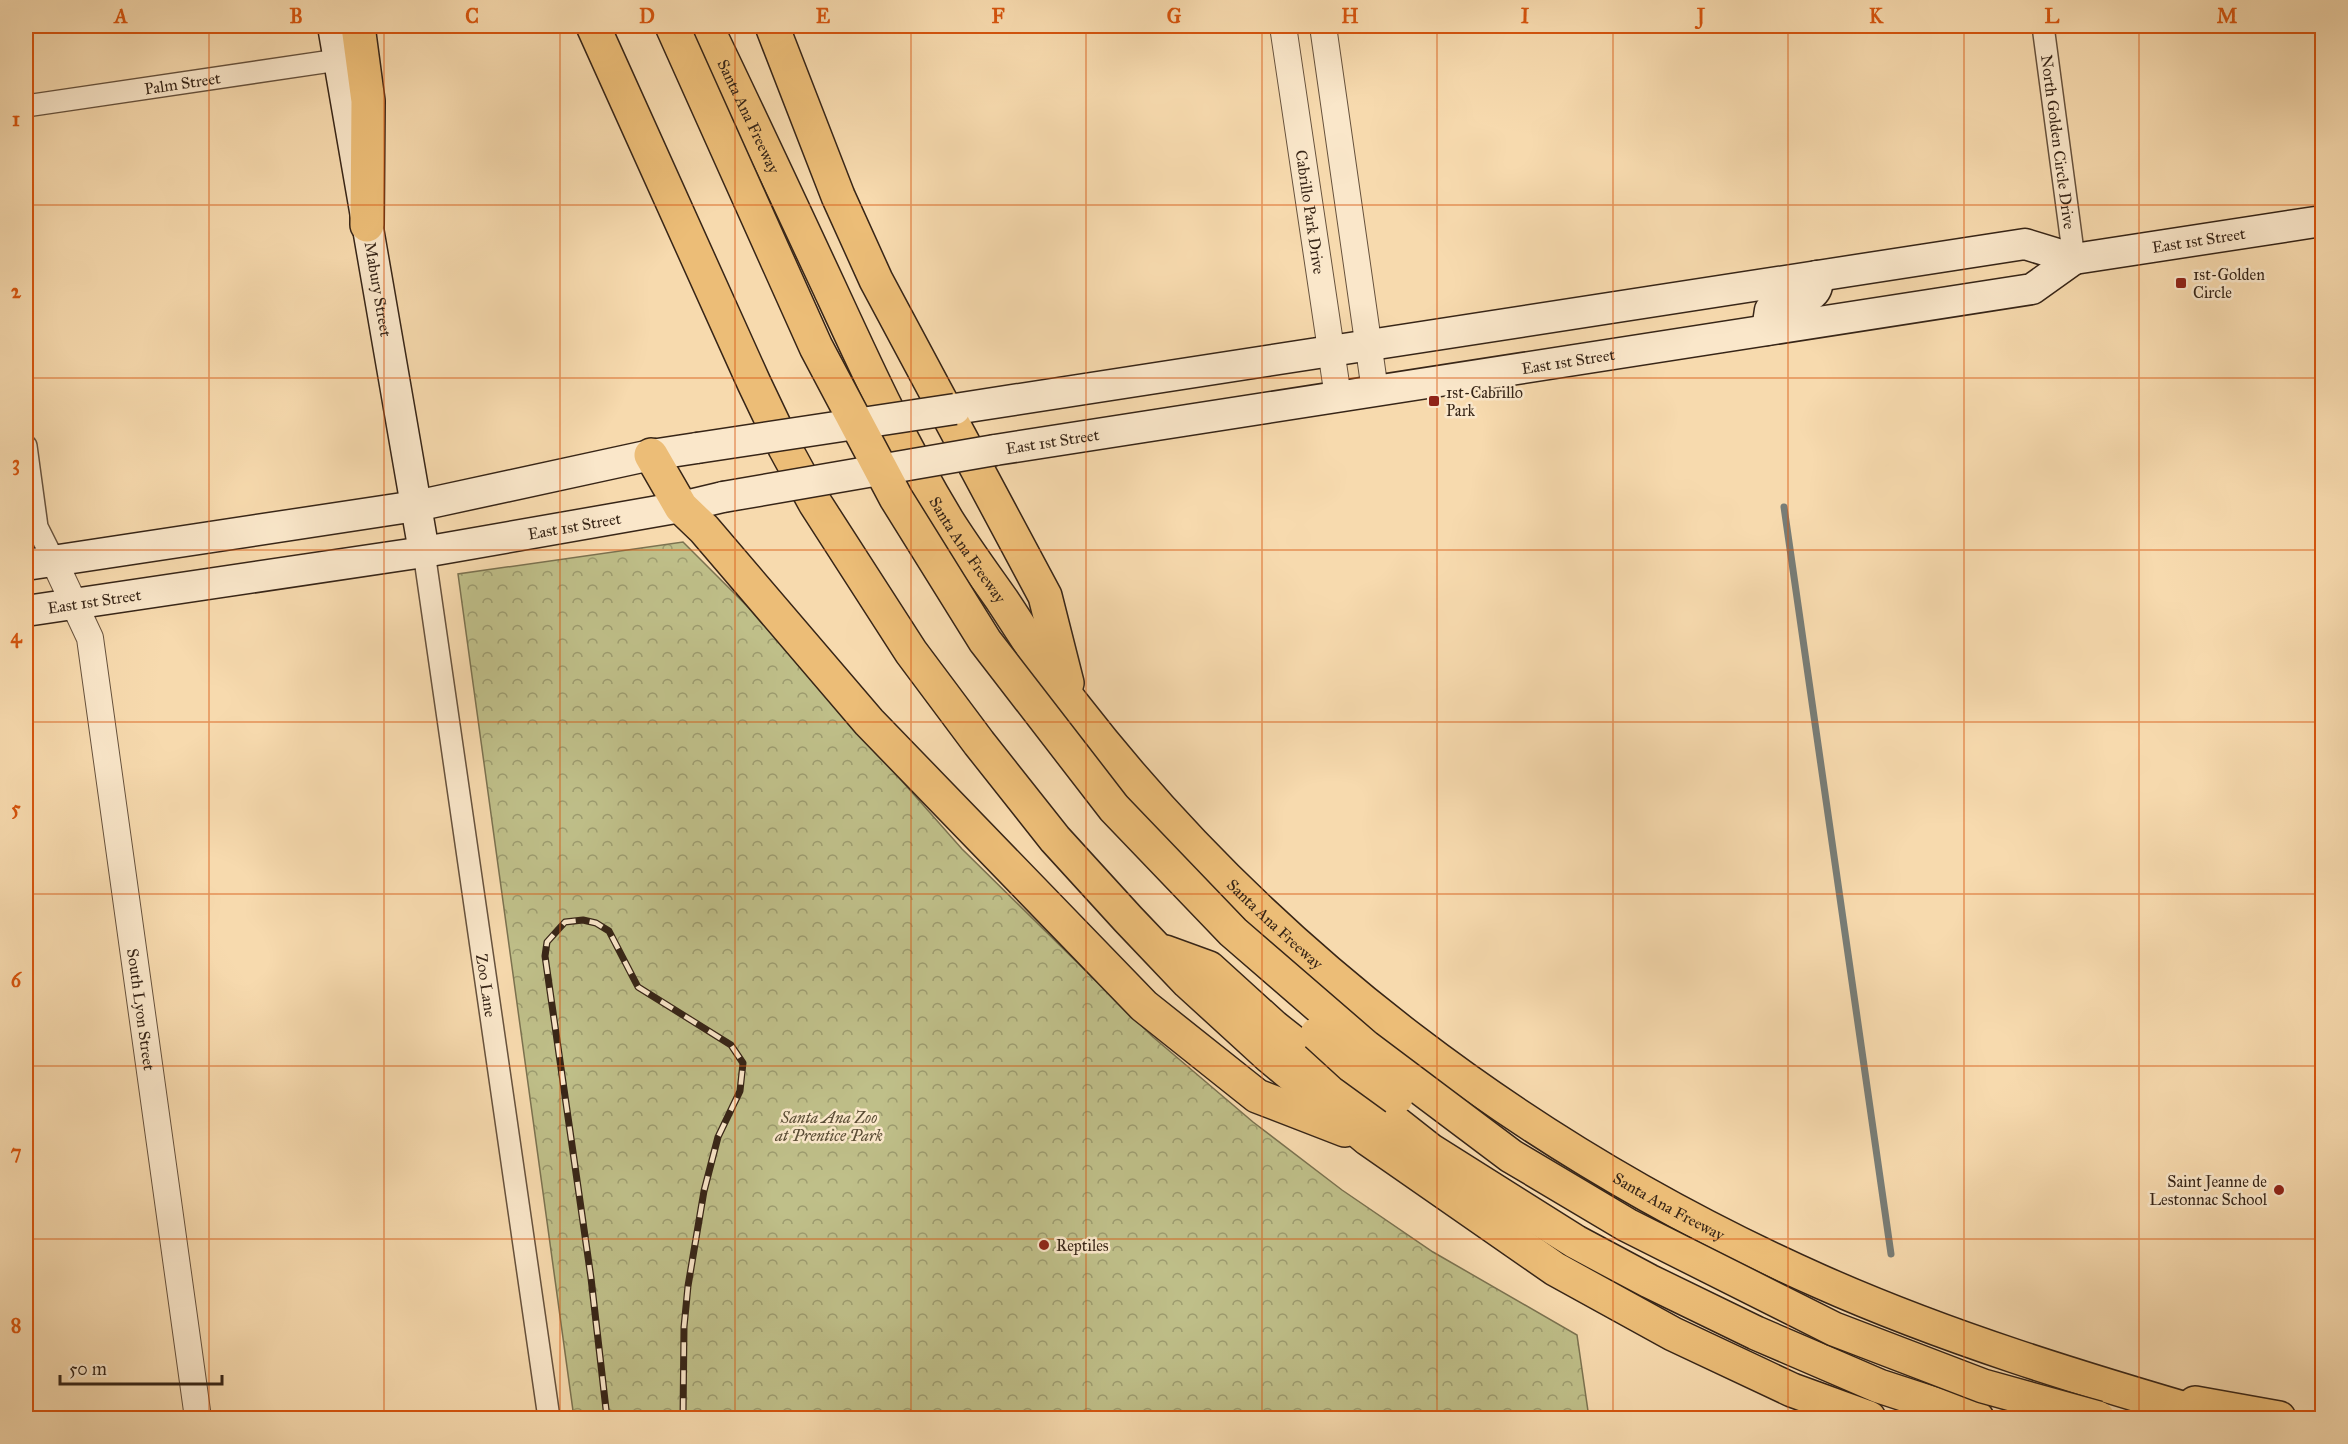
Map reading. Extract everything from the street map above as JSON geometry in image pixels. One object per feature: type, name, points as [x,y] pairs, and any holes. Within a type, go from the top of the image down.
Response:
[{"type":"highway","points":[[358,26],[368,102],[368,225]]},
{"type":"highway","points":[[593,26],[754,383],[785,448],[815,503],[911,652],[1055,839],[1155,948],[1269,1056],[1368,1139],[1555,1269],[1684,1339],[1792,1390],[1869,1419]]},
{"type":"highway","points":[[649,26],[797,350],[877,507],[971,650],[1100,821],[1221,947],[1352,1066],[1503,1174],[1617,1244],[1829,1349],[1978,1407],[2018,1419]]},
{"type":"highway","points":[[672,26],[816,347],[896,498],[985,641],[1114,808],[1233,932],[1366,1047],[1511,1156],[1626,1225],[1834,1329],[1983,1386],[2098,1419]]},
{"type":"highway","name":"Santa Ana Freeway","points":[[706,26],[905,447],[950,524],[1073,705],[1150,797],[1238,890],[1321,964],[1440,1063],[1525,1120],[1695,1220],[1816,1280],[1976,1344],[2216,1419]]},
{"type":"highway","points":[[772,26],[838,196],[876,280],[1045,596],[1073,705]]},
{"type":"highway","points":[[651,455],[681,507],[704,529],[869,722],[1144,1006],[1257,1096],[1368,1139]]},
{"type":"highway","points":[[1155,948],[1209,968],[1274,1027],[1430,1150],[1576,1242],[1649,1281],[1766,1338],[1879,1386],[1977,1419]]},
{"type":"highway","points":[[2117,1389],[2279,1419]]},
{"type":"main road","name":"Mabury Street","points":[[333,26],[424,552]]},
{"type":"main road","name":"East 1st Street","points":[[26,611],[424,552],[995,450],[2032,289],[2074,260],[2322,221]]},
{"type":"main road","name":"East 1st Street","points":[[40,563],[416,506],[651,455],[2025,244],[2074,260]]},
{"type":"main road","points":[[1767,330],[1770,310],[1777,306],[1807,299],[1815,293],[1819,284],[1817,276]]},
{"type":"street","name":"Cabrillo Park Drive","points":[[1283,26],[1338,397]]},
{"type":"street","points":[[1323,26],[1375,392]]},
{"type":"street","name":"North Golden Circle Drive","points":[[2043,26],[2074,260]]},
{"type":"street","name":"Palm Street","points":[[26,106],[338,60]]},
{"type":"street","points":[[26,446],[40,563]]},
{"type":"street","name":"Zoo Lane","points":[[424,552],[549,1419]]},
{"type":"street","name":"South Lyon Street","points":[[40,563],[73,604],[90,638],[198,1419]]},
{"type":"green space","name":"Santa Ana Zoo at Prentice Park","points":[[683,542],[750,609],[962,849],[1153,1037],[1253,1122],[1342,1190],[1433,1252],[1577,1335],[1589,1418],[574,1418],[458,574]]},
{"type":"waterway","points":[[1784,507],[1891,1254]]},
{"type":"railway","points":[[607,1418],[591,1278],[545,956],[547,942],[565,922],[583,920],[596,923],[609,931],[638,987],[731,1045],[743,1063],[740,1091],[718,1137],[704,1191],[688,1286],[684,1327],[683,1418]]},
{"type":"place","name":"1st-Golden Circle","points":[[2181,283]]},
{"type":"place","name":"1st-Cabrillo Park","points":[[1434,401]]},
{"type":"place","name":"Saint Jeanne de Lestonnac School","points":[[2279,1190]]},
{"type":"place","name":"Reptiles","points":[[1044,1245]]}]
